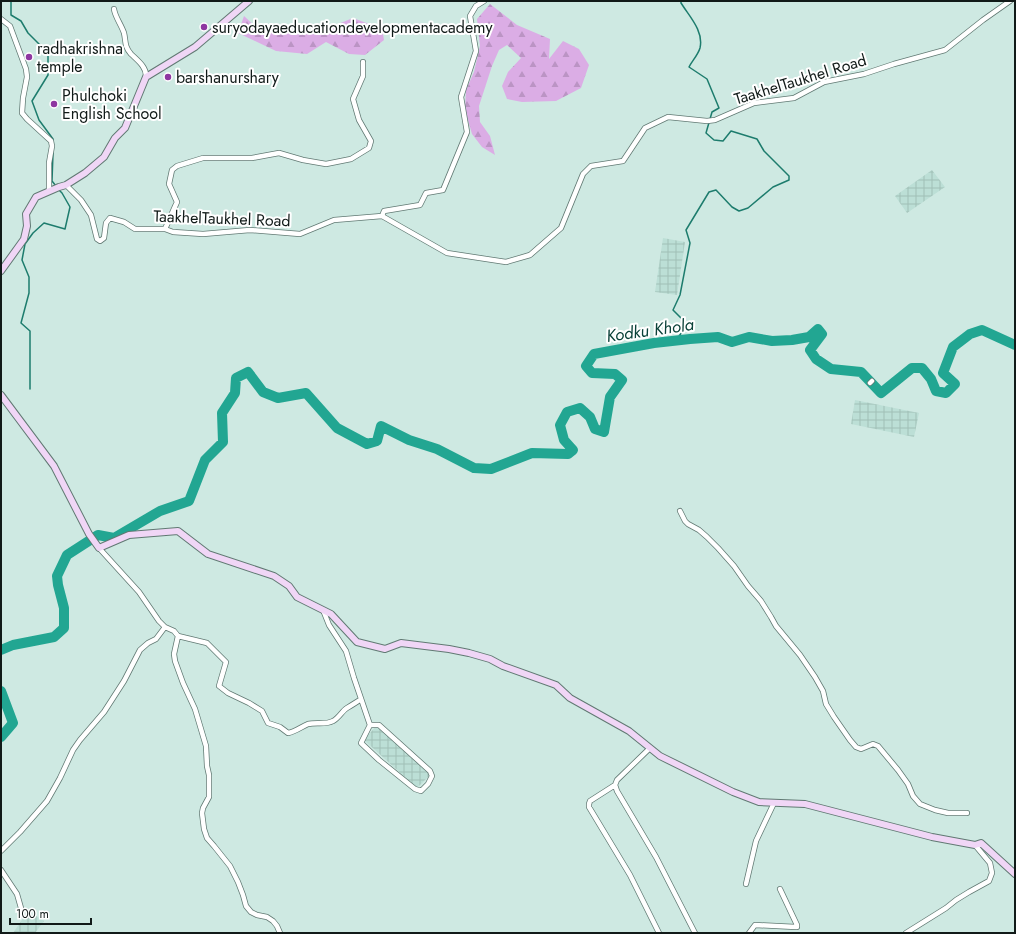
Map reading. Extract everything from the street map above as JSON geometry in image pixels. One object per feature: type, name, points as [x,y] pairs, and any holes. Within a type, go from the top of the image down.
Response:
[{"type":"street","points":[[146,77],[195,47],[249,1]]},
{"type":"street","points":[[382,216],[384,211],[420,204],[426,193],[442,190],[467,132],[461,97],[476,52],[470,16],[476,6],[484,1]]},
{"type":"street","name":"TaakhelTaukhel Road","points":[[66,185],[81,200],[92,215],[97,239],[100,241],[104,238],[106,224],[110,218],[124,222],[135,229],[165,229],[173,232],[203,234],[250,230],[300,234],[334,220],[382,216],[447,252],[506,262],[530,255],[561,228],[583,174],[592,166],[622,161],[645,128],[668,116],[715,120],[754,103],[794,98],[824,82],[864,74],[945,50],[982,20],[1010,1]]},
{"type":"street","points":[[1,271],[24,239],[27,226],[26,214],[36,197],[66,185],[85,173],[104,157],[115,138],[124,128],[146,77],[144,68],[126,48],[124,33],[114,9]]},
{"type":"street","points":[[1,19],[10,26],[26,69],[27,77],[22,113],[51,141],[52,146],[49,162],[53,189]]},
{"type":"street","points":[[165,229],[177,202],[170,184],[172,170],[177,166],[203,158],[252,158],[279,153],[303,160],[326,164],[350,159],[369,148],[371,141],[359,120],[353,99],[363,76],[363,62]]},
{"type":"street","points":[[1,395],[54,466],[89,534],[97,546],[136,588],[159,621],[165,627],[174,631],[178,636],[207,643],[226,662],[219,686],[228,693],[262,711],[268,723],[280,727],[288,733],[293,733],[301,727],[309,724],[334,721],[346,708],[361,699]]},
{"type":"street","points":[[680,511],[688,524],[699,530],[718,548],[761,601],[772,617],[776,626],[800,655],[815,677],[823,691],[826,704],[856,747],[861,749],[873,744],[878,746],[898,770],[908,784],[913,796],[920,804],[948,813],[967,813]]},
{"type":"street","points":[[97,546],[128,535],[178,531],[208,554],[274,576],[289,586],[297,597],[331,614],[357,642],[385,649],[401,643],[449,649],[490,659],[503,666],[556,685],[570,698],[629,731],[660,756],[733,792],[759,802],[805,804],[932,837],[975,845],[981,843],[1015,874]]},
{"type":"street","points":[[323,610],[329,625],[346,651],[370,725],[361,743],[379,760],[415,789],[421,791],[428,784],[432,776],[430,771],[379,725],[370,725]]},
{"type":"street","points":[[1,851],[47,801],[73,750],[104,712],[124,681],[140,650],[148,643],[156,639],[165,627]]},
{"type":"street","points":[[178,636],[174,654],[175,661],[195,709],[206,746],[209,797],[202,813],[207,838],[230,866],[238,882],[246,906],[251,912],[267,917],[273,921],[280,933]]},
{"type":"street","points":[[650,748],[617,780],[615,785],[590,802],[589,807],[630,876],[659,933]]},
{"type":"street","points":[[615,785],[617,791],[656,857],[695,933]]},
{"type":"street","points":[[746,884],[756,840],[774,803]]},
{"type":"street","points":[[906,933],[989,880],[992,873],[990,863],[975,845]]},
{"type":"street","points":[[1,870],[17,894],[21,908]]},
{"type":"street","points":[[749,933],[755,925],[797,927],[780,889]]},
{"type":"shaded area","points":[[932,170],[945,187],[907,213],[895,196]]},
{"type":"shaded area","points":[[663,238],[685,242],[677,295],[655,292]]},
{"type":"shaded area","points":[[855,400],[919,413],[914,437],[851,424]]},
{"type":"shaded area","points":[[377,725],[431,774],[417,788],[364,740]]},
{"type":"shaded area","points":[[28,911],[44,921],[35,933],[13,933]]},
{"type":"green space","points":[[490,4],[517,25],[550,39],[549,59],[563,41],[579,49],[589,65],[581,88],[556,101],[522,102],[507,99],[502,86],[508,72],[521,58],[507,45],[499,50],[492,66],[479,106],[480,122],[490,136],[495,155],[482,147],[472,134],[465,110],[466,90],[474,72],[480,46],[477,19]]},
{"type":"green space","points":[[244,16],[259,30],[288,33],[323,30],[353,18],[369,24],[383,34],[384,40],[365,55],[349,54],[326,42],[307,54],[276,51],[238,33]]},
{"type":"waterway","points":[[11,1],[11,15],[21,21],[28,33],[48,53],[48,75],[32,101],[39,120],[53,141]]},
{"type":"waterway","points":[[676,341],[687,324],[673,310],[680,295],[690,243],[686,230],[709,192],[716,190],[732,207],[739,211],[748,208],[773,187],[789,180],[789,176],[764,151],[757,139],[731,131],[723,141],[714,140],[706,133],[712,112],[719,108],[707,79],[689,67],[699,51],[701,42],[698,30],[681,1]]},
{"type":"waterway","points":[[53,153],[52,181],[56,186]]},
{"type":"waterway","points":[[30,389],[30,331],[21,323],[29,293],[29,277],[22,260],[25,244],[33,233],[44,223],[65,229],[70,207],[58,189]]},
{"type":"waterway","name":"Kodku Khola","points":[[1,650],[13,645],[54,637],[64,628],[64,608],[57,576],[67,555],[98,535],[114,538],[160,511],[189,501],[205,460],[223,442],[222,413],[235,393],[236,378],[248,372],[263,392],[278,398],[306,393],[337,428],[367,444],[377,441],[381,426],[409,440],[437,449],[474,468],[491,469],[532,453],[568,454],[573,450],[564,440],[560,425],[567,412],[580,408],[590,417],[595,429],[604,432],[610,397],[622,380],[615,374],[592,373],[586,366],[594,354],[654,343],[718,337],[732,342],[749,337],[772,341],[792,340],[809,337],[818,329],[822,334],[810,350],[816,359],[831,369],[861,372],[881,393],[912,368],[922,368],[931,379],[936,391],[946,393],[955,384],[943,373],[953,347],[970,334],[982,330],[1015,345]]},
{"type":"waterway","name":"Kodku Khola","points":[[1,691],[13,723],[1,737]]},
{"type":"place","name":"suryodayaeducationdevelopmentacademy","points":[[204,27]]},
{"type":"place","name":"radhakrishna temple","points":[[29,57]]},
{"type":"place","name":"barshanurshary","points":[[168,77]]},
{"type":"place","name":"Phulchoki English School","points":[[54,104]]}]
